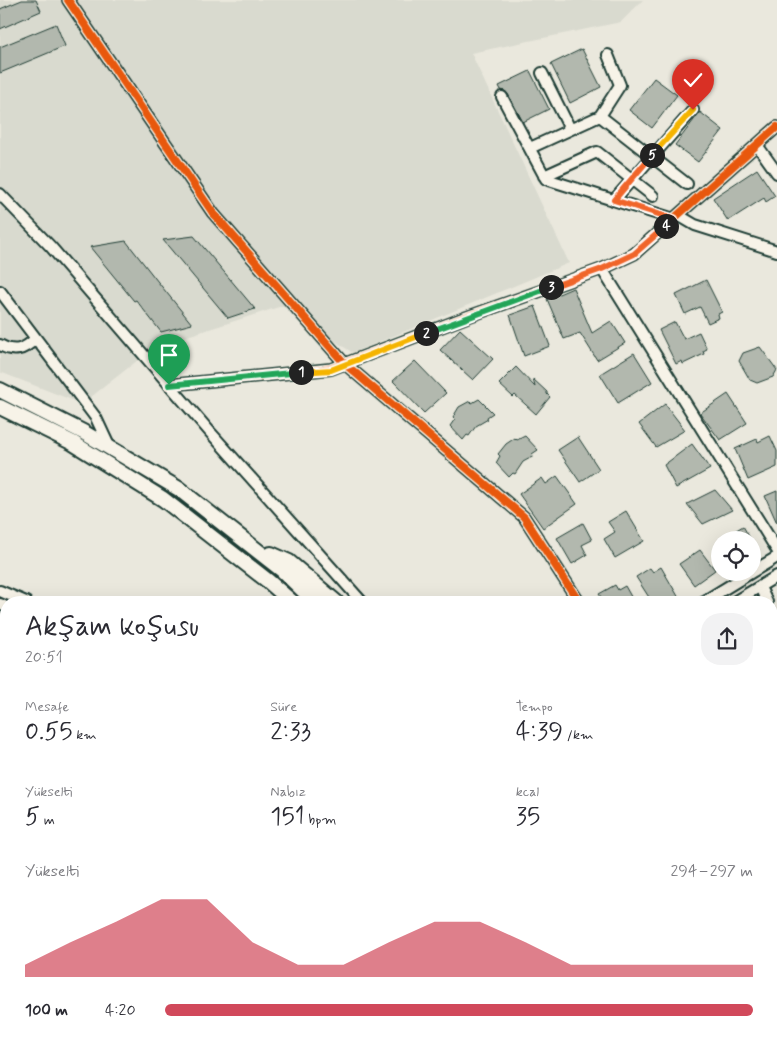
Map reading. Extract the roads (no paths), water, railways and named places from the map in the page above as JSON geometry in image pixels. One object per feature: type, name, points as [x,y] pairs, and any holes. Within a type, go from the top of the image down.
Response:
[{"type":"highway","points":[[0,390],[83,432],[179,488],[282,570],[309,596]]},
{"type":"highway","points":[[0,407],[73,442],[163,499],[285,596]]},
{"type":"highway","points":[[254,548],[289,562],[329,596]]},
{"type":"highway","points":[[278,590],[282,596]]},
{"type":"street","points":[[68,0],[213,213],[345,364],[524,517],[575,596]]},
{"type":"street","points":[[530,148],[600,116],[620,85],[608,55]]},
{"type":"street","points":[[542,73],[570,130]]},
{"type":"street","points":[[502,97],[546,179],[676,217],[695,225],[777,251]]},
{"type":"street","points":[[614,200],[693,110]]},
{"type":"street","points":[[600,116],[688,184]]},
{"type":"street","points":[[169,385],[331,370],[467,317],[602,269],[634,254],[777,126]]},
{"type":"street","points":[[757,145],[777,173]]},
{"type":"street","points":[[544,176],[597,152],[653,196]]},
{"type":"street","points":[[0,194],[51,247],[169,385],[357,596]]},
{"type":"street","points":[[602,269],[777,550]]},
{"type":"street","points":[[0,291],[96,418],[110,448]]},
{"type":"street","points":[[0,346],[11,350],[23,349],[35,339]]},
{"type":"street","points":[[761,567],[777,557]]},
{"type":"street","points":[[744,596],[777,576]]},
{"type":"street","points":[[713,596],[737,581]]},
{"type":"street","points":[[760,587],[764,596]]},
{"type":"street","points":[[0,591],[12,596]]}]
